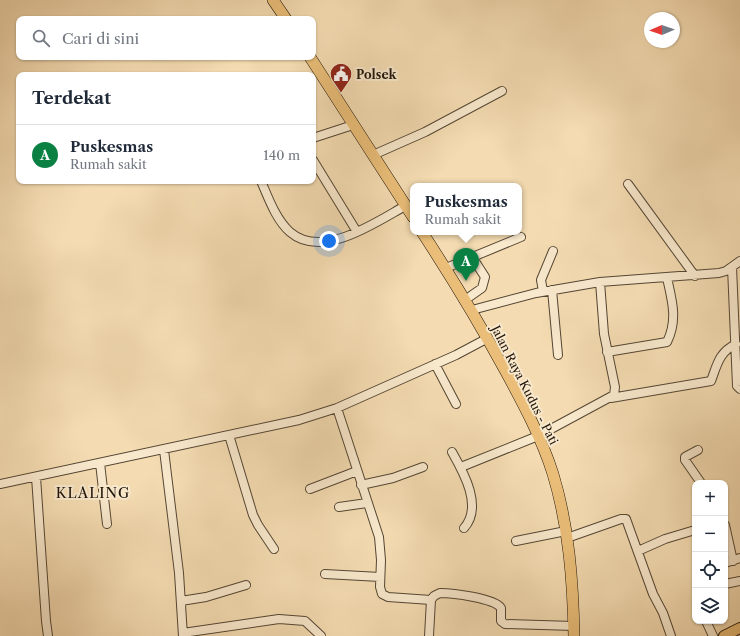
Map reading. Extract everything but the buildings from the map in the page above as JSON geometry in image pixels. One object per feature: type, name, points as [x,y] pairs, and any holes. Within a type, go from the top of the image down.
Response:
[{"type":"highway","points":[[274,0],[284,16]]},
{"type":"highway","points":[[312,60],[410,212]]},
{"type":"highway","name":"Jalan Raya Kudus - Pati","points":[[424,235],[488,338],[538,436],[552,472],[567,535],[571,571],[574,631]]},
{"type":"main road","points":[[724,636],[740,628]]},
{"type":"street","points":[[373,155],[425,132],[502,91]]},
{"type":"street","points":[[316,137],[353,125]]},
{"type":"street","points":[[316,165],[357,232]]},
{"type":"street","points":[[262,184],[278,216],[289,232],[299,238],[322,242],[342,238],[357,232],[406,206]]},
{"type":"street","points":[[628,184],[695,276]]},
{"type":"street","points":[[447,270],[521,237]]},
{"type":"street","points":[[543,292],[541,280],[552,251]]},
{"type":"street","points":[[472,310],[552,290],[600,282],[719,273],[732,267],[740,261]]},
{"type":"street","points":[[447,270],[472,263],[476,264],[484,273],[485,280],[482,288],[465,300]]},
{"type":"street","points":[[732,267],[738,330],[736,344],[738,361],[737,386],[740,389]]},
{"type":"street","points":[[607,352],[667,342],[673,321],[674,305],[667,278]]},
{"type":"street","points":[[600,282],[607,352],[615,391],[611,398]]},
{"type":"street","points":[[552,290],[558,355]]},
{"type":"street","points":[[0,484],[299,420],[337,408],[456,355],[488,338]]},
{"type":"street","points":[[461,467],[538,436],[611,398],[711,381],[716,365],[728,348],[736,344]]},
{"type":"street","points":[[435,364],[456,404]]},
{"type":"street","points":[[337,408],[380,542],[381,590],[385,596],[432,600]]},
{"type":"street","points":[[229,435],[253,515],[274,549]]},
{"type":"street","points":[[164,450],[173,518],[183,635],[279,619],[306,621],[321,636]]},
{"type":"street","points":[[698,450],[685,457],[685,460],[698,480]]},
{"type":"street","points":[[452,452],[461,467],[472,502],[470,519],[464,528]]},
{"type":"street","points":[[100,463],[108,524]]},
{"type":"street","points":[[361,485],[393,478],[423,467]]},
{"type":"street","points":[[310,489],[357,471]]},
{"type":"street","points":[[36,477],[48,636]]},
{"type":"street","points":[[339,507],[367,503]]},
{"type":"street","points":[[516,541],[567,535],[625,519],[671,636]]},
{"type":"street","points":[[638,551],[676,535],[692,531]]},
{"type":"street","points":[[728,538],[733,561]]},
{"type":"street","points":[[325,574],[380,577]]},
{"type":"street","points":[[728,583],[740,581]]},
{"type":"street","points":[[181,601],[206,597],[246,585]]},
{"type":"street","points":[[429,636],[432,600],[436,594],[445,594],[496,604],[501,608],[501,621],[505,624],[574,631]]},
{"type":"street","points":[[707,624],[713,636]]},
{"type":"place","name":"Polsek","points":[[341,94]]},
{"type":"place","name":"Puskesmas","points":[[466,281]]},
{"type":"district","name":"KLALING","points":[[93,493]]}]
